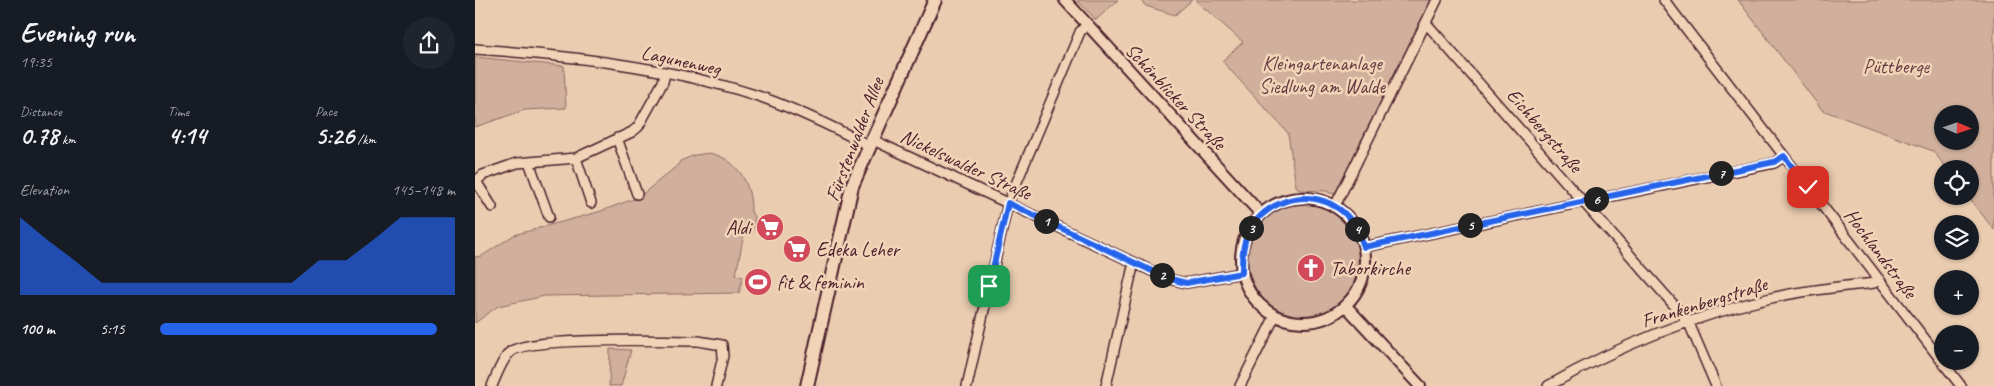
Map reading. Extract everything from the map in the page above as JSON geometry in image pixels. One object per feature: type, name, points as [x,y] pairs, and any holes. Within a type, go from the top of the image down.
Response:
[{"type":"main road","name":"Fürstenwalder Allee","points":[[807,386],[852,186],[935,0]]},
{"type":"street","name":"Schönblicker Straße","points":[[1065,0],[1261,214]]},
{"type":"street","points":[[1335,206],[1437,0]]},
{"type":"street","name":"Hochlandstraße","points":[[1664,0],[1961,386]]},
{"type":"street","name":"Eichbergstraße","points":[[1426,23],[1688,321],[1716,386]]},
{"type":"street","points":[[967,386],[1008,203],[1079,32],[1087,24]]},
{"type":"street","name":"Lagunenweg","points":[[475,49],[568,57],[665,73],[763,98],[870,142]]},
{"type":"street","points":[[492,207],[476,181],[483,175],[517,163],[576,158],[638,127],[663,82],[665,73]]},
{"type":"street","points":[[617,138],[637,194]]},
{"type":"street","name":"Nickelswalder Straße","points":[[870,142],[1008,203],[1169,279],[1186,283],[1242,273]]},
{"type":"street","points":[[1364,247],[1774,162],[1784,156]]},
{"type":"street","points":[[576,158],[591,203]]},
{"type":"street","points":[[529,162],[549,217]]},
{"type":"street","points":[[1303,198],[1318,200],[1335,206],[1354,224],[1364,247],[1364,274],[1355,295],[1346,306],[1334,315],[1322,320],[1293,322],[1275,316],[1256,298],[1242,273],[1246,238],[1261,214],[1273,206],[1303,198]]},
{"type":"street","points":[[1106,386],[1134,262]]},
{"type":"street","name":"Frankenbergstraße","points":[[1548,386],[1607,355],[1688,321],[1772,298],[1874,283],[1879,279]]},
{"type":"street","points":[[1346,306],[1420,386]]},
{"type":"street","points":[[1239,386],[1275,316]]},
{"type":"street","points":[[492,386],[509,353],[515,349],[549,342],[698,341],[722,345],[723,356],[716,386]]},
{"type":"green space","points":[[1077,0],[1118,0],[1096,20]]},
{"type":"green space","points":[[1140,0],[1192,0],[1175,15],[1146,6]]},
{"type":"green space","name":"Kleingartenanlage Siedlung am Walde","points":[[1195,0],[1431,0],[1338,189],[1333,194],[1326,191],[1299,190],[1296,186],[1288,133],[1222,61],[1243,42]]},
{"type":"green space","name":"Püttberge","points":[[1738,0],[1994,0],[1994,230],[1975,205],[1979,205],[1979,160],[1940,160],[1933,151],[1822,110]]},
{"type":"green space","points":[[475,57],[564,66],[566,108],[525,110],[475,127]]},
{"type":"green space","points":[[709,153],[728,161],[742,175],[749,193],[751,213],[755,216],[752,234],[744,233],[736,275],[743,277],[739,293],[545,296],[498,306],[475,323],[475,257],[482,256],[514,235],[598,212],[639,197],[678,165],[680,161],[695,155]]},
{"type":"green space","points":[[1304,204],[1325,208],[1344,220],[1356,239],[1360,260],[1356,281],[1344,300],[1325,312],[1304,316],[1283,312],[1264,300],[1252,281],[1248,260],[1252,239],[1264,220],[1283,208]]},
{"type":"green space","points":[[610,349],[631,350],[621,386],[609,386]]},
{"type":"place","name":"Aldi","points":[[770,227]]},
{"type":"place","name":"Edeka Leher","points":[[797,249]]},
{"type":"place","name":"Taborkirche","points":[[1311,268]]},
{"type":"place","name":"fit & feminin","points":[[758,282]]},
{"type":"route","points":[[989,286],[1008,203],[1167,278],[1186,283],[1242,273],[1243,250],[1252,226],[1261,214],[1287,200],[1303,198],[1318,200],[1335,206],[1354,224],[1364,247],[1774,162],[1784,156],[1808,187]]}]
